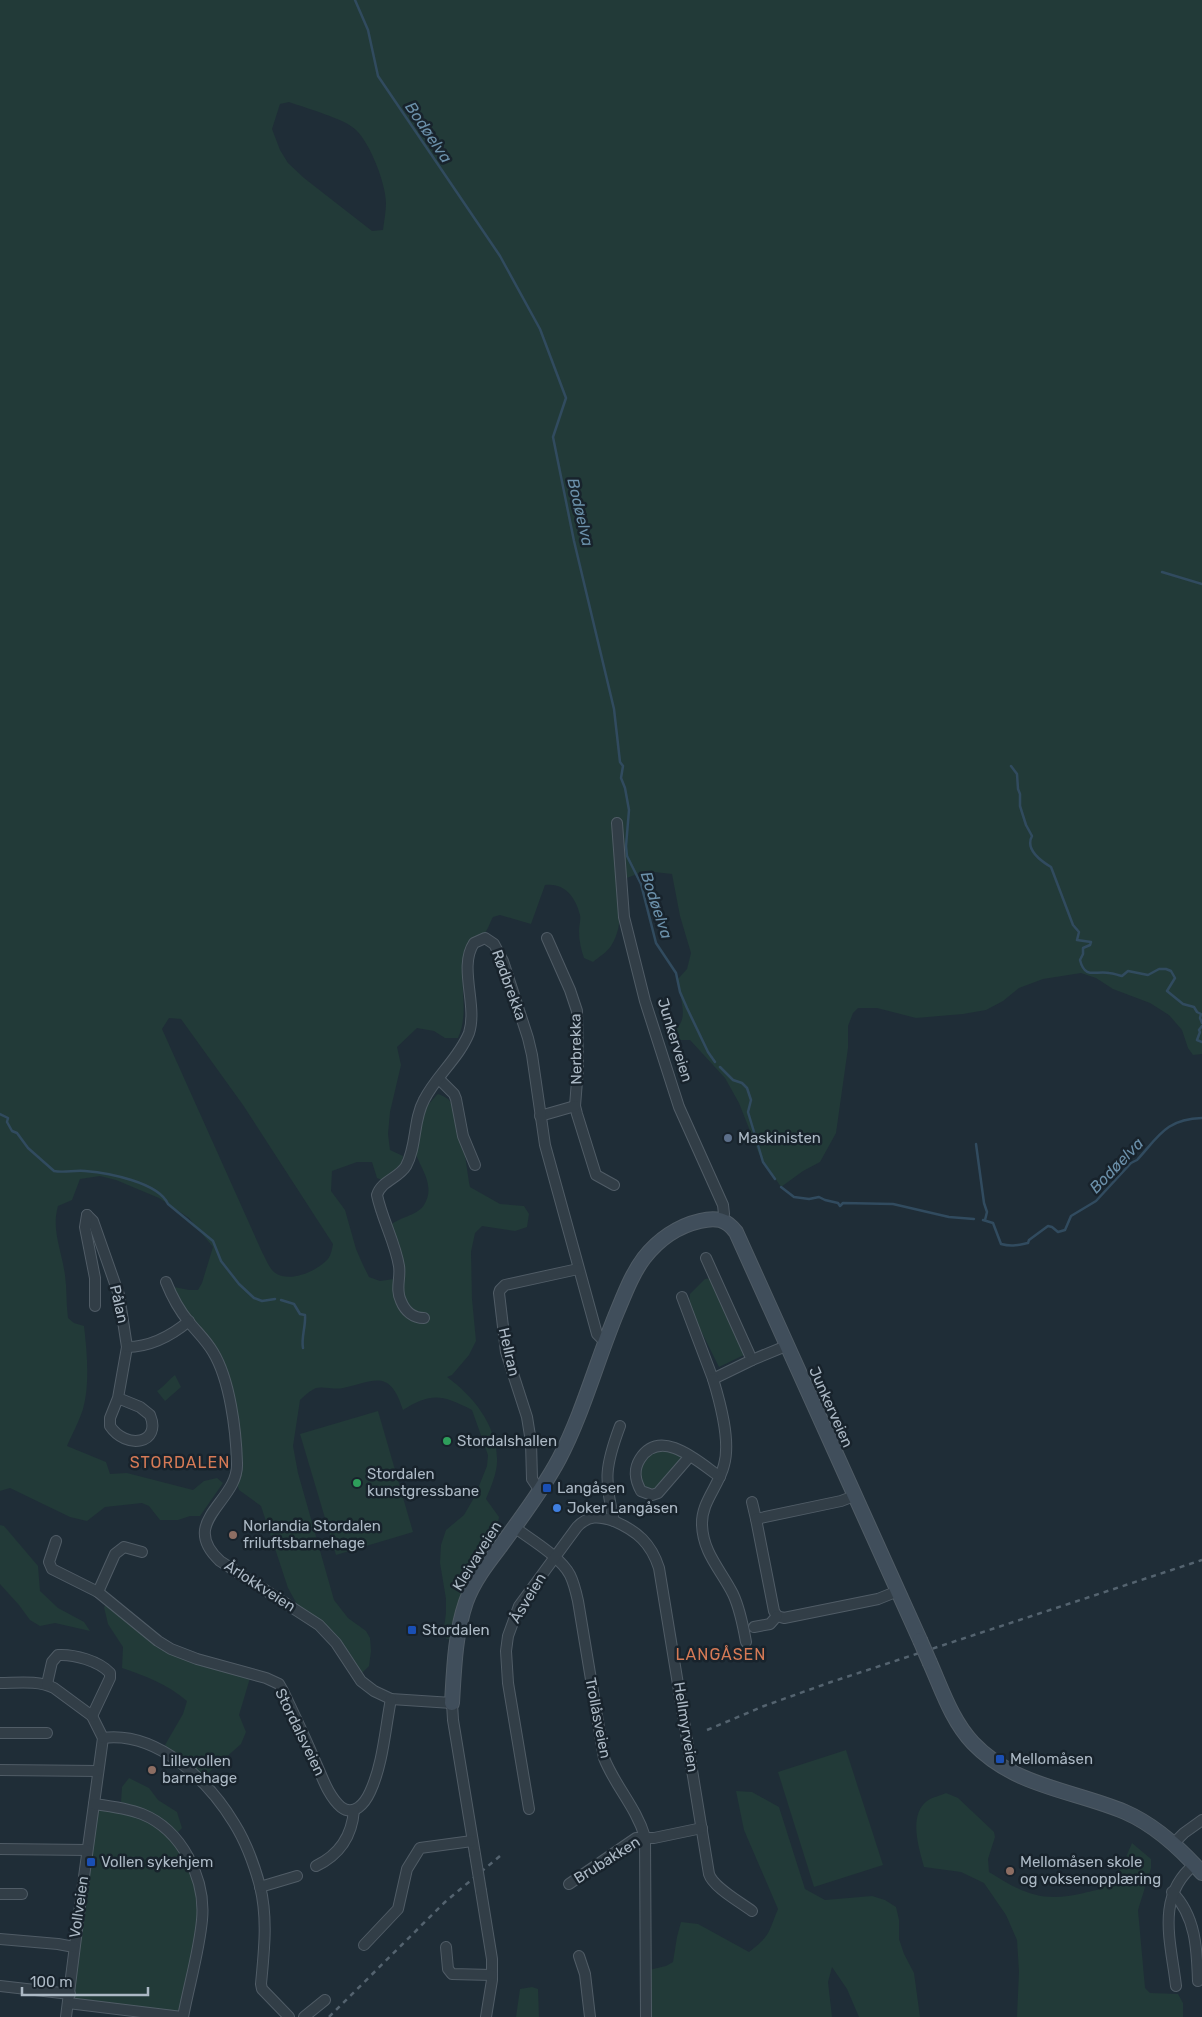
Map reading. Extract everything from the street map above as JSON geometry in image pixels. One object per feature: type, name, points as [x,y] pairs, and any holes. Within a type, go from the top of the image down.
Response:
[{"type":"street","name":"Junkerveien","points":[[617,823],[624,917],[634,960],[653,1027],[680,1107],[723,1205],[724,1214],[722,1219],[730,1224],[736,1232],[952,1712],[967,1736],[988,1755],[1027,1780],[1126,1812],[1174,1843],[1198,1868]]},
{"type":"street","name":"Rødbrekka","points":[[424,1318],[418,1318],[410,1313],[401,1302],[398,1289],[399,1266],[377,1195],[382,1186],[405,1168],[412,1150],[419,1111],[424,1100],[464,1043],[469,1032],[471,1019],[468,953],[474,943],[485,938],[494,944],[503,961],[528,1038],[534,1065],[545,1145],[597,1334],[605,1342]]},
{"type":"street","name":"Nerbrekka","points":[[547,938],[570,990],[577,1011],[578,1068],[575,1106],[594,1171],[599,1178],[614,1185]]},
{"type":"street","points":[[439,1078],[454,1094],[463,1136],[475,1165]]},
{"type":"street","name":"Nerbrekka","points":[[540,1116],[575,1106]]},
{"type":"street","name":"Pålan","points":[[96,1306],[95,1278],[85,1227],[87,1215],[93,1221],[119,1295],[127,1347],[118,1398],[110,1418],[110,1426],[120,1437],[131,1442],[147,1437],[152,1427],[150,1415],[140,1406],[118,1398]]},
{"type":"street","name":"Kleivaveien","points":[[486,2017],[492,1975],[492,1959],[453,1720],[452,1703],[459,1634],[466,1600],[482,1572],[540,1491],[559,1458],[633,1276],[651,1250],[666,1236],[682,1227],[702,1220],[722,1219]]},
{"type":"street","points":[[706,1258],[752,1360]]},
{"type":"street","name":"Hellran","points":[[540,1491],[532,1479],[531,1436],[528,1417],[506,1352],[499,1293],[505,1286],[578,1270]]},
{"type":"street","name":"Årlokkveien","points":[[166,1282],[172,1298],[213,1352],[225,1379],[238,1466],[234,1482],[211,1514],[206,1525],[206,1538],[210,1551],[220,1561],[319,1625],[336,1643],[361,1680],[374,1691],[391,1699],[452,1703]]},
{"type":"street","points":[[682,1297],[712,1379],[724,1427],[725,1464],[704,1510],[702,1524],[704,1540],[709,1555],[734,1596],[746,1642]]},
{"type":"street","points":[[127,1347],[161,1340],[188,1321]]},
{"type":"street","points":[[712,1379],[786,1346]]},
{"type":"street","points":[[614,1521],[606,1473],[620,1426]]},
{"type":"street","points":[[690,1456],[658,1493],[652,1495],[641,1491],[637,1483],[638,1462],[643,1454],[652,1448],[662,1446],[675,1447],[690,1456],[720,1477]]},
{"type":"street","points":[[756,1519],[841,1501],[854,1496]]},
{"type":"street","points":[[752,1502],[774,1611],[778,1616],[784,1618],[878,1599],[898,1591]]},
{"type":"street","name":"Åsveien","points":[[529,1809],[508,1683],[506,1651],[508,1636],[519,1606],[571,1534],[586,1519],[601,1517],[614,1521]]},
{"type":"street","name":"Hellmyrveien","points":[[614,1521],[628,1527],[644,1540],[655,1557],[659,1568],[711,1880],[752,1911]]},
{"type":"street","name":"Trollåsveien","points":[[514,1528],[554,1557],[570,1573],[578,1601],[604,1758],[608,1769],[636,1813],[645,1837],[646,2017]]},
{"type":"street","name":"Stordalsveien","points":[[56,1541],[49,1562],[52,1569],[98,1592],[171,1650],[266,1678],[279,1684],[284,1691],[332,1796],[342,1807],[354,1810]]},
{"type":"street","points":[[98,1592],[115,1554],[124,1548],[142,1552]]},
{"type":"street","points":[[754,1628],[770,1624],[778,1616]]},
{"type":"street","points":[[47,1684],[52,1662],[58,1655],[66,1655],[102,1666],[110,1673],[110,1678],[92,1716]]},
{"type":"street","points":[[0,1683],[47,1684],[81,1706],[92,1716],[103,1738],[122,1736],[145,1743],[171,1757],[216,1796],[235,1824],[250,1857],[260,1887],[265,1919],[266,1942],[261,1984],[265,1994],[289,2017]]},
{"type":"street","points":[[316,1866],[332,1856],[346,1840],[351,1831],[354,1810],[358,1809],[365,1801],[374,1782],[391,1699]]},
{"type":"street","points":[[0,1733],[46,1733]]},
{"type":"street","name":"Vollveien","points":[[66,2017],[103,1738]]},
{"type":"street","points":[[0,1770],[98,1771]]},
{"type":"street","points":[[0,1986],[182,2017],[202,1919],[202,1893],[195,1873],[179,1844],[152,1819],[133,1811],[94,1804]]},
{"type":"street","points":[[1174,1843],[1202,1820]]},
{"type":"street","name":"Brubakken","points":[[568,1884],[636,1838],[654,1838],[702,1828]]},
{"type":"street","points":[[364,1946],[398,1909],[407,1869],[420,1848],[472,1841]]},
{"type":"street","points":[[0,1850],[87,1850]]},
{"type":"street","points":[[1176,1986],[1169,1927],[1172,1892],[1182,1876],[1198,1868]]},
{"type":"street","points":[[260,1887],[297,1876]]},
{"type":"street","points":[[1172,1892],[1181,1904],[1193,1928],[1197,1949],[1198,1981]]},
{"type":"street","points":[[0,1894],[22,1894]]},
{"type":"street","points":[[0,1939],[74,1947]]},
{"type":"street","points":[[446,1947],[448,1969],[452,1974],[492,1975]]},
{"type":"street","points":[[579,1956],[586,1974],[590,2017]]},
{"type":"street","points":[[304,2017],[325,2000]]},
{"type":"green space","points":[[0,0],[1202,0],[1202,1054],[1193,1055],[1188,1048],[1182,1030],[1169,1015],[1150,1003],[1113,989],[1096,978],[1081,973],[1043,979],[1019,988],[1003,1001],[986,1010],[963,1014],[916,1018],[877,1008],[858,1008],[853,1013],[848,1026],[848,1048],[836,1133],[820,1162],[803,1171],[781,1187],[759,1154],[739,1103],[725,1078],[690,1040],[673,1040],[670,1036],[679,1026],[682,1019],[683,1008],[677,980],[687,969],[691,953],[680,916],[672,874],[645,871],[619,881],[621,906],[618,931],[609,948],[593,962],[584,958],[580,945],[580,915],[576,903],[564,889],[558,886],[545,885],[531,924],[500,915],[493,917],[484,934],[467,945],[462,970],[464,1005],[462,1027],[458,1038],[445,1038],[434,1031],[417,1028],[397,1047],[401,1065],[390,1112],[388,1134],[390,1150],[403,1156],[402,1169],[382,1180],[377,1178],[372,1162],[357,1162],[332,1171],[331,1191],[345,1210],[356,1249],[369,1277],[380,1281],[394,1279],[398,1270],[388,1227],[421,1209],[428,1196],[426,1178],[414,1151],[412,1132],[419,1117],[438,1094],[449,1100],[457,1117],[463,1141],[470,1187],[500,1204],[524,1206],[529,1214],[527,1227],[515,1231],[482,1226],[475,1233],[471,1252],[472,1299],[476,1341],[469,1355],[452,1375],[447,1377],[466,1393],[488,1422],[496,1446],[497,1463],[494,1479],[486,1499],[499,1517],[491,1540],[473,1567],[463,1590],[451,1639],[446,1639],[444,1628],[446,1599],[440,1563],[441,1545],[446,1530],[464,1515],[475,1496],[487,1466],[488,1455],[472,1410],[453,1401],[430,1398],[403,1410],[393,1388],[381,1381],[340,1388],[316,1388],[300,1400],[293,1446],[298,1473],[334,1600],[348,1618],[366,1631],[370,1638],[369,1666],[361,1674],[298,1606],[288,1588],[261,1506],[239,1490],[229,1378],[198,1325],[183,1306],[174,1287],[198,1290],[213,1247],[189,1218],[159,1198],[116,1180],[100,1176],[80,1179],[72,1200],[58,1206],[56,1215],[56,1232],[66,1280],[68,1318],[74,1323],[84,1326],[87,1357],[85,1399],[81,1414],[67,1446],[106,1462],[110,1474],[127,1473],[193,1490],[204,1481],[217,1478],[223,1483],[200,1516],[190,1516],[178,1520],[160,1520],[149,1506],[142,1503],[105,1507],[87,1521],[70,1517],[10,1488],[0,1491]],"holes":[[[289,102],[344,122],[356,130],[367,144],[376,164],[385,195],[383,230],[372,231],[304,178],[288,163],[280,150],[272,129],[280,104]],[[169,1018],[181,1019],[243,1105],[333,1244],[328,1259],[317,1268],[310,1272],[287,1277],[274,1272],[269,1265],[162,1029]]]},
{"type":"green space","points":[[712,1278],[746,1354],[719,1367],[689,1303],[690,1294],[705,1279]]},
{"type":"green space","points":[[175,1375],[181,1387],[165,1401],[157,1391]]},
{"type":"green space","name":"Stordalen kunstgressbane","points":[[378,1411],[413,1532],[336,1555],[300,1434]]},
{"type":"green space","points":[[664,1449],[684,1456],[654,1492],[643,1488],[638,1473],[647,1456]]},
{"type":"green space","points":[[0,1525],[4,1526],[38,1566],[40,1591],[58,1608],[84,1622],[90,1631],[55,1623],[40,1626],[30,1620],[0,1584]]},
{"type":"green space","points":[[107,1604],[141,1632],[250,1678],[239,1715],[246,1732],[241,1744],[206,1775],[189,1768],[165,1745],[183,1714],[187,1701],[156,1681],[122,1668],[123,1647],[108,1624],[104,1607]]},
{"type":"green space","points":[[846,1750],[883,1865],[814,1887],[778,1772]]},
{"type":"green space","points":[[129,1778],[149,1788],[158,1800],[177,1812],[182,1828],[178,1832],[144,1810],[121,1802],[122,1787]]},
{"type":"green space","points":[[736,1791],[752,1792],[779,1807],[805,1889],[825,1900],[872,1896],[885,1900],[896,1907],[899,1920],[899,1939],[914,1973],[920,2017],[859,2017],[847,1989],[832,1967],[828,1982],[832,2017],[651,2017],[649,1970],[666,1966],[673,1962],[681,1922],[698,1924],[749,1952],[768,1933],[778,1909],[744,1830]]},
{"type":"green space","points":[[946,1793],[958,1798],[994,1832],[995,1837],[988,1859],[989,1872],[1013,1886],[1034,1895],[1045,1897],[1070,1896],[1104,1887],[1110,1883],[1118,1872],[1132,1843],[1151,1859],[1151,1868],[1138,1910],[1145,1988],[1150,1993],[1178,1994],[1183,2003],[1183,2017],[1017,2017],[1019,1972],[1017,1940],[1006,1915],[984,1883],[961,1872],[924,1867],[916,1832],[918,1815],[921,1807],[927,1801]]},
{"type":"green space","points":[[103,1808],[140,1816],[163,1830],[182,1853],[195,1880],[200,1910],[199,1934],[180,2010],[176,2012],[74,1999],[73,1993],[96,1814]]},
{"type":"green space","points":[[532,1987],[538,1989],[539,2017],[516,2017],[520,1989]]},
{"type":"waterway","name":"Bodøelva","points":[[355,0],[368,30],[378,76],[500,256],[540,329],[566,398],[553,437],[574,541],[614,709],[620,762],[623,766],[621,778],[629,810],[627,856],[641,884],[656,943],[676,973],[680,992],[687,1008],[708,1052],[715,1062]]},
{"type":"waterway","points":[[1162,572],[1202,584]]},
{"type":"waterway","points":[[1011,766],[1017,774],[1020,806],[1032,836],[1030,841],[1032,850],[1051,867],[1073,925],[1079,932],[1077,940],[1091,942],[1090,945],[1083,948],[1080,960],[1082,966],[1088,972],[1104,972],[1122,976],[1128,971],[1148,975],[1159,969],[1171,971],[1175,978],[1167,991],[1183,1004],[1194,1007],[1201,1014],[1202,1023]]},
{"type":"waterway","points":[[1202,1026],[1197,1040],[1202,1042]]},
{"type":"waterway","name":"Bodøelva","points":[[720,1067],[733,1080],[742,1083],[747,1088],[751,1100],[748,1112],[763,1162],[775,1179]]},
{"type":"waterway","points":[[0,1114],[8,1118],[7,1122],[12,1131],[17,1133],[28,1148],[54,1171],[85,1171],[106,1174],[143,1184],[163,1196],[168,1204],[213,1241],[221,1261],[239,1284],[254,1298],[262,1301],[275,1299]]},
{"type":"waterway","name":"Bodøelva","points":[[983,1220],[993,1223],[1001,1244],[1008,1245],[1028,1243],[1029,1240],[1048,1226],[1058,1232],[1065,1230],[1071,1216],[1096,1201],[1164,1130],[1180,1122],[1202,1118]]},
{"type":"waterway","points":[[976,1144],[984,1203],[987,1212],[985,1220]]},
{"type":"waterway","name":"Bodøelva","points":[[781,1187],[794,1197],[809,1199],[819,1197],[838,1203],[840,1206],[843,1203],[893,1204],[949,1217],[974,1219]]},
{"type":"waterway","points":[[281,1300],[294,1304],[300,1314],[305,1315],[303,1348]]},
{"type":"railway","points":[[707,1730],[764,1706],[831,1682],[1202,1560]]},
{"type":"railway","points":[[329,2017],[445,1902],[500,1856]]},
{"type":"place","name":"Maskinisten","points":[[728,1138]]},
{"type":"place","name":"Stordalshallen","points":[[447,1441]]},
{"type":"place","name":"Stordalen kunstgressbane","points":[[357,1483]]},
{"type":"place","name":"Langåsen","points":[[547,1488]]},
{"type":"place","name":"Joker Langåsen","points":[[557,1508]]},
{"type":"place","name":"Norlandia Stordalen friluftsbarnehage","points":[[233,1535]]},
{"type":"place","name":"Stordalen","points":[[412,1630]]},
{"type":"place","name":"Mellomåsen","points":[[1000,1759]]},
{"type":"place","name":"Lillevollen barnehage","points":[[152,1770]]},
{"type":"place","name":"Vollen sykehjem","points":[[91,1862]]},
{"type":"place","name":"Mellomåsen skole og voksenopplæring","points":[[1010,1871]]},
{"type":"district","name":"STORDALEN","points":[[180,1462]]},
{"type":"district","name":"LANGÅSEN","points":[[721,1654]]}]
